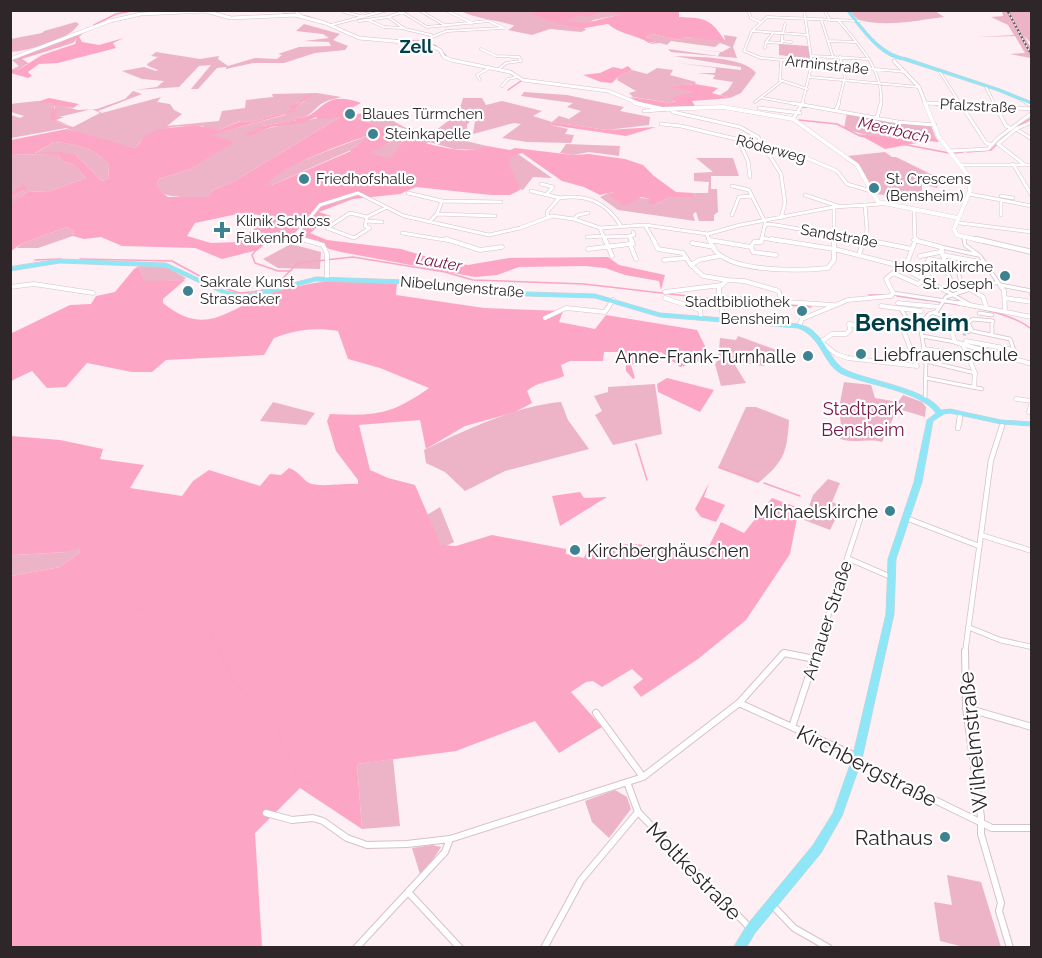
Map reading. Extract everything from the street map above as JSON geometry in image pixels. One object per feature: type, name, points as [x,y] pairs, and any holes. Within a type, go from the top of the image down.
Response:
[{"type":"main road","points":[[846,10],[880,47],[900,59],[999,90],[1032,108]]},
{"type":"main road","name":"Nibelungenstraße","points":[[10,269],[60,261],[166,264],[224,292],[241,296],[263,293],[303,281],[327,278],[414,282],[493,293],[581,295],[613,300],[660,315],[799,326],[806,328],[821,342],[843,372],[928,401],[940,413]]},
{"type":"main road","points":[[928,401],[1002,426],[1032,430]]},
{"type":"main road","points":[[739,948],[751,929],[817,849],[837,816],[857,759],[890,614],[892,559],[918,483],[930,420],[940,413],[958,413],[1001,422],[1032,424]]},
{"type":"street","points":[[293,10],[302,16]]},
{"type":"street","points":[[362,12],[372,10]]},
{"type":"street","points":[[332,25],[388,10]]},
{"type":"street","points":[[351,20],[388,17],[408,10]]},
{"type":"street","points":[[419,10],[449,27]]},
{"type":"street","points":[[445,10],[472,23]]},
{"type":"street","points":[[748,10],[751,18],[760,22],[774,17],[857,21]]},
{"type":"street","points":[[793,119],[804,105],[812,64],[804,10]]},
{"type":"street","points":[[824,10],[830,20]]},
{"type":"street","points":[[10,59],[89,27],[141,14],[190,11],[207,12],[227,18],[269,18],[287,14],[302,16],[332,25],[359,38],[419,42],[440,50],[444,57],[451,60],[510,72],[532,82],[606,91],[634,103],[671,109],[747,130],[757,135],[781,174],[785,203],[781,218]]},
{"type":"street","points":[[767,11],[774,17]]},
{"type":"street","points":[[344,12],[364,17]]},
{"type":"street","points":[[402,12],[422,26],[449,27],[490,22],[504,28],[478,28],[431,35],[419,42]]},
{"type":"street","points":[[388,17],[402,28]]},
{"type":"street","points":[[821,19],[833,57]]},
{"type":"street","points":[[368,20],[384,27],[402,28],[431,35]]},
{"type":"street","points":[[838,20],[878,70],[882,85],[883,106],[877,118]]},
{"type":"street","name":"Arminstraße","points":[[760,22],[743,47],[748,56],[906,72]]},
{"type":"street","points":[[782,41],[784,24]]},
{"type":"street","points":[[753,31],[782,35],[808,35]]},
{"type":"street","points":[[765,48],[766,42],[773,33]]},
{"type":"street","points":[[828,41],[856,42]]},
{"type":"street","points":[[766,42],[791,42]]},
{"type":"street","points":[[481,49],[496,56],[522,59],[506,63],[498,70]]},
{"type":"street","points":[[812,56],[868,59]]},
{"type":"street","points":[[836,110],[845,81],[844,67],[840,57]]},
{"type":"street","points":[[900,59],[986,87],[1032,108],[989,148],[949,151]]},
{"type":"street","points":[[900,59],[906,72],[919,87],[939,137],[970,179],[969,194],[955,233],[964,238],[1032,252]]},
{"type":"street","points":[[755,102],[763,98],[781,80],[782,61]]},
{"type":"street","points":[[480,80],[477,75],[488,69]]},
{"type":"street","points":[[940,72],[986,143],[990,145]]},
{"type":"street","points":[[502,86],[508,79],[517,77]]},
{"type":"street","points":[[809,77],[919,87]]},
{"type":"street","points":[[781,80],[807,89]]},
{"type":"street","points":[[986,87],[995,107],[1009,127]]},
{"type":"street","points":[[763,98],[877,118],[935,125]]},
{"type":"street","name":"Pfalzstraße","points":[[926,103],[1032,108]]},
{"type":"street","points":[[644,111],[728,107],[793,119],[857,165],[876,201],[881,204]]},
{"type":"street","points":[[759,108],[800,113]]},
{"type":"street","points":[[1025,165],[998,146],[1016,129],[1032,122]]},
{"type":"street","name":"Röderweg","points":[[661,124],[681,126],[795,153],[837,171],[847,184],[871,190]]},
{"type":"street","points":[[1016,129],[1032,139]]},
{"type":"street","points":[[738,140],[748,161],[750,177]]},
{"type":"street","points":[[795,153],[801,164],[799,164]]},
{"type":"street","points":[[1013,164],[1032,196]]},
{"type":"street","points":[[961,165],[1032,165]]},
{"type":"street","points":[[541,184],[553,187],[546,195]]},
{"type":"street","points":[[732,186],[749,190],[766,223],[761,242],[754,242],[751,247]]},
{"type":"street","points":[[531,191],[560,198],[579,197],[603,203],[614,213],[621,226]]},
{"type":"street","points":[[327,278],[327,259],[323,245],[294,237],[317,208],[329,201],[358,193],[364,194],[385,208],[429,222],[496,235],[548,217],[574,219],[600,228],[645,225],[707,235],[743,225],[766,223],[834,207],[881,204],[959,221],[1032,232]]},
{"type":"street","points":[[408,193],[442,201],[501,202]]},
{"type":"street","points":[[969,194],[1032,206]]},
{"type":"street","points":[[805,195],[840,207]]},
{"type":"street","points":[[732,214],[739,196],[751,196]]},
{"type":"street","points":[[1001,215],[1003,196],[1013,198]]},
{"type":"street","points":[[548,217],[547,212],[560,198]]},
{"type":"street","points":[[1018,205],[1020,198]]},
{"type":"street","points":[[429,222],[437,214],[442,201]]},
{"type":"street","points":[[859,255],[867,230],[865,205]]},
{"type":"street","points":[[692,265],[699,260],[720,256],[770,267],[828,268],[832,264],[834,249],[834,207]]},
{"type":"street","points":[[382,222],[367,219],[350,213],[327,228],[355,238],[370,228],[365,226],[367,219],[385,208]]},
{"type":"street","points":[[914,210],[918,224],[908,259],[886,279],[905,317],[922,322]]},
{"type":"street","points":[[574,219],[578,215],[588,213]]},
{"type":"street","points":[[437,214],[495,216]]},
{"type":"street","points":[[532,218],[540,219]]},
{"type":"street","name":"Sandstraße","points":[[766,223],[912,249]]},
{"type":"street","points":[[645,225],[658,249],[681,253],[702,276],[744,281],[778,291],[782,303]]},
{"type":"street","points":[[445,239],[455,228]]},
{"type":"street","points":[[600,228],[612,256]]},
{"type":"street","points":[[402,233],[445,239],[480,250],[502,247]]},
{"type":"street","points":[[587,237],[631,234],[633,244],[588,249]]},
{"type":"street","points":[[707,235],[720,256]]},
{"type":"street","points":[[762,238],[834,249],[901,267],[969,305]]},
{"type":"street","points":[[964,238],[965,245],[980,256],[999,284],[1005,298],[1005,310]]},
{"type":"street","points":[[710,240],[751,247]]},
{"type":"street","points":[[914,240],[980,256]]},
{"type":"street","points":[[692,243],[714,247]]},
{"type":"street","points":[[630,244],[636,259]]},
{"type":"street","points":[[751,247],[753,252],[776,255]]},
{"type":"street","points":[[941,247],[948,274],[954,287],[960,291]]},
{"type":"street","points":[[920,256],[941,254],[985,263]]},
{"type":"street","points":[[664,260],[686,258]]},
{"type":"street","points":[[893,273],[918,284],[924,278],[929,259],[944,262]]},
{"type":"street","points":[[959,275],[961,283],[983,297],[986,306]]},
{"type":"street","points":[[665,292],[726,284],[725,280]]},
{"type":"street","points":[[928,401],[927,361],[921,329],[922,322],[929,314],[933,313],[952,294],[989,283],[1031,292]]},
{"type":"street","points":[[10,287],[34,284],[93,293]]},
{"type":"street","points":[[721,285],[719,296],[722,299],[722,320]]},
{"type":"street","points":[[799,326],[802,319],[808,316],[857,297],[892,295],[941,304]]},
{"type":"street","points":[[665,298],[700,310],[701,318]]},
{"type":"street","points":[[1005,298],[1032,302]]},
{"type":"street","points":[[722,299],[832,305]]},
{"type":"street","points":[[545,318],[551,312],[565,309],[580,308],[605,312],[613,300]]},
{"type":"street","points":[[898,303],[959,303],[986,306],[1032,317]]},
{"type":"street","points":[[881,306],[921,311]]},
{"type":"street","points":[[933,313],[968,323],[980,319],[992,321],[992,334]]},
{"type":"street","points":[[980,319],[979,313],[992,315]]},
{"type":"street","points":[[806,328],[805,322],[808,316]]},
{"type":"street","points":[[947,317],[956,342]]},
{"type":"street","points":[[968,323],[972,331],[1010,339],[1015,358]]},
{"type":"street","points":[[873,327],[849,324],[850,330],[846,334],[832,334],[821,342],[843,356],[868,362],[926,367]]},
{"type":"street","points":[[917,366],[902,327],[921,329]]},
{"type":"street","points":[[922,336],[956,342],[981,342],[1014,350]]},
{"type":"street","points":[[963,336],[966,343],[964,348],[975,373],[974,387]]},
{"type":"street","points":[[966,343],[1030,362]]},
{"type":"street","points":[[924,349],[968,356]]},
{"type":"street","points":[[927,361],[975,373]]},
{"type":"street","points":[[926,378],[982,389]]},
{"type":"street","points":[[1016,399],[1032,401],[1029,412]]},
{"type":"street","points":[[958,413],[958,428]]},
{"type":"street","name":"Wilhelmstraße","points":[[1002,426],[991,460],[964,661],[966,708],[982,824],[981,834],[1001,903],[999,911],[1010,948]]},
{"type":"street","name":"Arnauer Straße","points":[[792,727],[862,513]]},
{"type":"street","points":[[906,518],[979,546]]},
{"type":"street","points":[[981,535],[1032,552]]},
{"type":"street","points":[[847,558],[891,577]]},
{"type":"street","points":[[968,627],[1000,640],[1032,647]]},
{"type":"street","points":[[266,813],[292,820],[313,818],[324,821],[347,838],[368,845],[407,844],[450,839],[608,786],[627,783],[643,777],[739,703],[784,653],[799,654],[815,659]]},
{"type":"street","name":"Kirchbergstraße","points":[[739,703],[851,754],[863,765],[982,824],[998,830],[1032,828]]},
{"type":"street","points":[[966,708],[1032,727]]},
{"type":"street","points":[[596,713],[643,777]]},
{"type":"street","points":[[544,948],[581,880],[638,812],[627,783]]},
{"type":"street","name":"Moltkestraße","points":[[638,812],[751,929]]},
{"type":"street","points":[[356,948],[445,852],[450,839]]},
{"type":"street","points":[[408,892],[460,948]]},
{"type":"street","points":[[771,904],[794,927],[829,948]]},
{"type":"green space","points":[[468,10],[607,10],[624,14],[593,20],[584,28],[586,30],[581,32],[550,29],[532,35],[508,30],[513,25],[463,12]]},
{"type":"green space","points":[[850,11],[935,11],[944,17],[881,23],[856,18]]},
{"type":"green space","points":[[1002,11],[1031,11],[1031,43],[1024,36],[1031,48],[1031,58],[1010,54],[1025,53],[1015,36],[977,37],[1014,35],[1008,25],[991,17],[1003,16]]},
{"type":"green space","points":[[76,22],[79,24],[74,30],[58,40],[38,47],[11,52],[11,39],[42,33]]},
{"type":"green space","points":[[304,24],[340,34],[333,40],[348,46],[345,50],[315,53],[284,63],[253,63],[226,69],[226,67],[217,68],[198,89],[191,89],[211,65],[199,66],[179,87],[135,90],[157,87],[164,81],[142,79],[122,71],[144,67],[158,70],[147,64],[158,57],[151,56],[156,52],[200,59],[219,56],[218,59],[228,66],[255,58],[277,59],[282,55],[278,54],[299,47],[331,46],[329,42],[304,41],[329,38],[323,34],[296,31]]},
{"type":"green space","points":[[89,27],[73,43],[22,59],[28,63],[18,70],[11,70],[19,66],[12,60],[64,40]]},
{"type":"green space","points":[[652,34],[679,40],[683,37],[725,40],[724,35],[737,37],[733,47],[737,58],[671,52],[668,49],[718,56],[720,52],[687,48],[722,52],[731,47],[720,43],[715,47],[671,41],[667,45],[649,44],[656,41],[646,37]]},
{"type":"green space","points":[[779,44],[808,46],[810,59],[779,55]]},
{"type":"green space","points":[[673,56],[730,60],[750,67],[756,73],[741,93],[730,98],[720,95],[728,90],[733,82],[713,79],[715,75],[697,73],[715,73],[716,68],[678,63],[741,70],[741,67]]},
{"type":"green space","points":[[657,68],[673,70],[670,75],[696,82],[695,84],[670,86],[692,92],[671,103],[633,97],[629,93],[636,91],[617,80],[618,77],[632,70],[647,74]]},
{"type":"green space","points":[[133,91],[142,94],[98,111],[102,113],[161,97],[157,102],[170,104],[174,110],[182,114],[167,126],[219,121],[222,111],[245,108],[246,100],[273,97],[272,94],[317,93],[341,97],[321,104],[307,116],[295,117],[298,120],[262,126],[249,136],[294,122],[340,117],[203,198],[163,194],[157,183],[159,179],[191,169],[234,142],[210,135],[285,115],[305,101],[297,103],[288,112],[250,122],[240,121],[219,130],[208,130],[203,126],[166,128],[149,135],[135,148],[85,136],[66,128],[11,138],[11,115],[20,118],[24,116],[11,112],[10,104],[37,101],[53,104],[51,120],[73,127],[100,113],[92,109],[125,99]]},
{"type":"green space","points":[[524,92],[567,95],[624,107],[620,111],[650,117],[649,125],[607,130],[552,122],[559,116],[569,119],[581,111],[567,107],[573,103],[521,96]]},
{"type":"green space","points":[[463,98],[482,98],[486,105],[502,101],[542,111],[533,116],[552,122],[551,125],[568,129],[565,134],[574,135],[571,143],[527,142],[502,138],[521,124],[514,123],[473,134],[475,121],[471,120],[467,125],[467,134],[455,134],[453,138],[487,146],[479,150],[454,149],[429,142],[391,159],[320,167],[385,146],[397,134],[408,137],[416,132],[399,127],[390,132],[357,117],[377,112],[406,128],[431,134],[452,118],[449,115],[452,112],[465,112],[456,109],[461,105]]},
{"type":"green space","points":[[55,104],[78,110],[91,109],[55,118]]},
{"type":"green space","points":[[847,113],[931,126],[936,138],[889,138],[855,132],[844,128]]},
{"type":"green space","points":[[371,134],[351,150],[272,185],[266,185],[274,177],[299,163]]},
{"type":"green space","points":[[54,142],[77,146],[104,159],[109,165],[108,179],[102,181],[76,155],[34,154]]},
{"type":"green space","points":[[566,144],[620,146],[619,156],[589,152],[573,155],[560,153]]},
{"type":"green space","points":[[885,152],[953,185],[938,185],[937,188],[922,184],[922,198],[894,193],[893,196],[875,194],[861,168],[848,156]]},
{"type":"green space","points":[[11,154],[58,155],[62,161],[74,165],[86,178],[47,192],[28,191],[11,204],[11,197],[24,190],[25,185],[11,192]]},
{"type":"green space","points":[[518,154],[552,178],[533,177],[523,190],[519,189],[489,162]]},
{"type":"green space","points":[[696,158],[733,158],[739,176],[711,176],[711,189],[717,189],[718,212],[714,215],[714,221],[699,221],[696,212],[693,214],[695,221],[618,210],[600,197],[611,192],[613,195],[650,199],[654,205],[670,197],[695,197],[694,193],[708,193],[709,182],[694,181],[694,173],[713,172]]},
{"type":"green space","points":[[67,227],[74,232],[73,236],[38,248],[17,248],[21,244]]},
{"type":"green space","points":[[291,244],[321,252],[320,269],[278,268],[263,259]]},
{"type":"green space","points":[[139,266],[166,267],[186,278],[144,282]]},
{"type":"green space","points":[[738,336],[785,353],[795,363],[776,359],[755,348],[751,352],[766,361],[764,366],[743,363],[735,365],[746,383],[721,386],[715,364],[718,360],[720,338],[736,340]]},
{"type":"green space","name":"Stadtpark Bensheim","points":[[844,382],[871,385],[875,398],[898,402],[903,395],[922,402],[926,407],[925,417],[902,410],[894,416],[882,442],[840,439],[842,434],[839,408]]},
{"type":"green space","points":[[655,384],[662,434],[613,445],[595,415],[602,411],[594,396],[608,392],[608,387]]},
{"type":"green space","points":[[273,402],[315,413],[306,425],[260,421]]},
{"type":"green space","points":[[561,402],[568,420],[589,449],[505,471],[465,491],[445,472],[426,463],[424,450],[456,435],[509,413]]},
{"type":"green space","points":[[746,407],[756,407],[789,420],[787,441],[779,463],[758,483],[718,468]]},
{"type":"green space","points":[[828,479],[840,483],[832,502],[842,506],[830,530],[804,520],[813,495]]},
{"type":"green space","points":[[440,507],[454,542],[444,547],[434,540],[422,518]]},
{"type":"green space","points":[[79,547],[80,552],[60,567],[11,576],[11,558],[15,555],[66,552]]},
{"type":"green space","points":[[393,759],[400,826],[362,829],[357,764]]},
{"type":"green space","points":[[615,790],[627,797],[631,809],[609,838],[592,822],[585,801]]},
{"type":"green space","points":[[432,845],[441,847],[420,874],[412,848]]},
{"type":"green space","points":[[947,875],[981,882],[1001,947],[964,947],[940,941],[934,902],[952,905]]},
{"type":"shaded area","points":[[542,10],[577,13],[578,11],[599,11],[591,16],[579,15],[565,21],[586,23],[622,14],[604,11],[679,11],[679,17],[707,21],[716,28],[725,41],[684,37],[679,40],[652,34],[646,37],[657,41],[649,43],[608,24],[585,28],[567,26],[531,14]]},
{"type":"shaded area","points":[[78,35],[82,42],[99,45],[124,38],[113,43],[116,48],[58,63],[39,64],[28,72],[32,76],[28,78],[11,73],[11,70],[18,70],[42,55],[75,44]]},
{"type":"shaded area","points":[[628,66],[632,70],[612,83],[601,82],[583,75],[600,73],[613,67],[622,69]]},
{"type":"shaded area","points":[[695,84],[718,88],[712,93],[730,98],[692,101],[695,106],[670,107],[645,104],[630,97],[671,103],[676,101],[671,98],[692,92],[667,86]]},
{"type":"shaded area","points":[[312,94],[290,113],[212,135],[235,142],[191,169],[159,179],[157,183],[161,192],[168,197],[207,197],[213,190],[233,182],[340,117],[318,119],[316,117],[302,123],[271,127],[249,136],[245,135],[262,126],[297,120],[295,117],[311,114],[329,101],[347,99],[361,103],[342,113],[347,116],[377,112],[358,118],[397,134],[385,146],[369,153],[390,159],[406,139],[457,150],[487,146],[573,155],[589,154],[625,159],[643,165],[676,192],[694,193],[695,197],[670,197],[654,205],[648,203],[650,199],[641,197],[625,206],[610,196],[613,192],[600,195],[584,187],[562,181],[522,153],[513,156],[508,162],[520,190],[510,195],[416,187],[400,194],[353,199],[319,212],[331,216],[310,233],[327,240],[401,249],[468,265],[509,258],[608,257],[619,265],[665,275],[661,290],[659,281],[625,275],[605,268],[585,266],[519,267],[497,275],[475,277],[341,252],[329,249],[319,241],[276,232],[274,237],[258,250],[222,259],[195,248],[122,246],[101,237],[84,239],[73,236],[74,232],[67,227],[21,244],[11,251],[10,204],[27,192],[24,190],[11,197],[11,192],[25,184],[26,191],[47,192],[86,178],[74,165],[62,161],[58,155],[11,154],[11,140],[67,129],[135,148],[145,136],[159,129],[195,125],[219,130],[241,121],[250,122],[287,112],[291,109],[290,106],[300,102],[306,95]],"holes":[[[369,135],[350,149],[351,151],[272,185],[267,185],[285,170],[299,163]],[[54,142],[84,148],[104,159],[109,165],[108,179],[102,181],[76,155],[61,152],[35,153]],[[242,213],[260,215],[263,219],[238,242],[211,243],[187,236],[195,223]]]},
{"type":"shaded area","points":[[49,98],[79,104],[73,108],[55,105],[54,108],[57,110],[55,117],[64,117],[56,120],[69,125],[50,120],[53,104],[37,102]]},
{"type":"shaded area","points":[[552,122],[607,130],[656,127],[626,136],[551,125]]},
{"type":"shaded area","points":[[858,134],[904,139],[936,138],[939,142],[928,141],[885,149]]},
{"type":"shaded area","points":[[139,266],[144,281],[185,280],[163,299],[163,303],[177,313],[202,320],[225,314],[274,292],[316,283],[350,281],[397,283],[396,295],[484,308],[563,311],[559,322],[595,329],[606,315],[697,330],[709,354],[701,361],[680,367],[661,352],[631,365],[635,378],[633,379],[626,371],[625,352],[604,352],[603,361],[570,361],[561,365],[564,376],[540,383],[527,391],[532,403],[515,412],[465,426],[426,449],[420,420],[359,425],[370,470],[388,478],[415,485],[441,545],[456,546],[492,535],[566,549],[566,554],[584,558],[587,551],[632,544],[659,547],[703,558],[721,522],[744,533],[772,498],[799,508],[790,554],[746,620],[698,659],[641,697],[633,687],[643,679],[632,669],[602,687],[593,681],[586,682],[571,692],[602,727],[559,753],[535,721],[456,751],[357,764],[362,829],[300,788],[255,833],[262,947],[11,947],[11,576],[60,567],[80,552],[79,548],[66,552],[15,555],[11,558],[11,436],[60,440],[103,449],[100,459],[144,465],[130,488],[182,496],[193,481],[209,470],[260,486],[270,474],[281,475],[289,468],[312,484],[358,484],[358,480],[336,451],[327,421],[330,414],[360,415],[382,412],[404,404],[429,388],[380,368],[348,359],[338,331],[321,329],[297,331],[274,338],[264,355],[166,360],[152,372],[132,372],[87,363],[66,387],[47,388],[32,371],[11,381],[10,334],[70,305],[91,304],[96,296],[115,292]]},
{"type":"shaded area","points":[[667,378],[714,390],[700,412],[658,392],[657,384]]},
{"type":"shaded area","points":[[709,483],[704,497],[725,505],[716,522],[701,517],[695,509]]},
{"type":"shaded area","points":[[580,492],[584,498],[607,497],[560,526],[552,496]]},
{"type":"waterway","name":"Meerbach","points":[[94,25],[116,14],[136,10]]},
{"type":"waterway","name":"Meerbach","points":[[284,14],[294,14]]},
{"type":"waterway","name":"Meerbach","points":[[305,16],[315,19]]},
{"type":"waterway","name":"Meerbach","points":[[10,72],[20,71],[29,65],[19,58],[59,46],[78,34]]},
{"type":"waterway","name":"Meerbach","points":[[397,40],[419,41]]},
{"type":"waterway","name":"Meerbach","points":[[423,42],[436,46]]},
{"type":"waterway","name":"Meerbach","points":[[440,49],[446,56]]},
{"type":"waterway","name":"Meerbach","points":[[511,71],[517,76]]},
{"type":"waterway","points":[[508,90],[521,81]]},
{"type":"waterway","name":"Meerbach","points":[[1017,126],[1032,118]]},
{"type":"waterway","name":"Meerbach","points":[[799,120],[837,124],[860,136],[949,153]]},
{"type":"waterway","name":"Meerbach","points":[[967,152],[991,150],[1008,133]]},
{"type":"waterway","name":"Meerbach","points":[[955,153],[963,152]]},
{"type":"waterway","points":[[261,205],[271,212],[272,217],[267,227],[270,234],[252,255],[255,263],[278,271],[290,271]]},
{"type":"waterway","name":"Lauter","points":[[290,271],[298,263],[353,257],[445,272],[473,280],[584,284],[722,300]]},
{"type":"waterway","name":"Lauter","points":[[35,260],[61,259]]},
{"type":"waterway","name":"Lauter","points":[[80,259],[172,261],[220,287],[240,293],[260,291],[276,285],[290,271]]},
{"type":"waterway","name":"Lauter","points":[[869,295],[883,295]]},
{"type":"waterway","name":"Lauter","points":[[897,296],[985,310],[1018,321],[1030,328]]},
{"type":"waterway","name":"Lauter","points":[[726,300],[811,307]]},
{"type":"waterway","points":[[636,444],[647,480]]},
{"type":"waterway","points":[[719,467],[758,481]]},
{"type":"waterway","points":[[764,483],[800,496]]},
{"type":"waterway","points":[[115,610],[164,611],[190,616],[207,627],[220,653]]},
{"type":"waterway","points":[[220,653],[235,683],[278,731],[299,779],[321,789]]},
{"type":"tunnel","points":[[963,335],[972,331]]},
{"type":"railway","points":[[1007,10],[1032,56]]},
{"type":"place","name":"Blaues Türmchen","points":[[350,114]]},
{"type":"place","name":"Steinkapelle","points":[[373,134]]},
{"type":"place","name":"Friedhofshalle","points":[[304,179]]},
{"type":"place","name":"St. Crescens (Bensheim)","points":[[874,188]]},
{"type":"place","name":"Klinik Schloss Falkenhof","points":[[222,230]]},
{"type":"place","name":"Hospitalkirche St. Joseph","points":[[1005,276]]},
{"type":"place","name":"Sakrale Kunst Strassacker","points":[[188,291]]},
{"type":"place","name":"Stadtbibliothek Bensheim","points":[[802,311]]},
{"type":"place","name":"Liebfrauenschule","points":[[861,354]]},
{"type":"place","name":"Anne-Frank-Turnhalle","points":[[808,356]]},
{"type":"place","name":"Michaelskirche","points":[[890,511]]},
{"type":"place","name":"Kirchberghäuschen","points":[[575,550]]},
{"type":"place","name":"Rathaus","points":[[945,837]]},
{"type":"district","name":"Zell","points":[[416,46]]},
{"type":"district","name":"Bensheim","points":[[912,322]]}]
